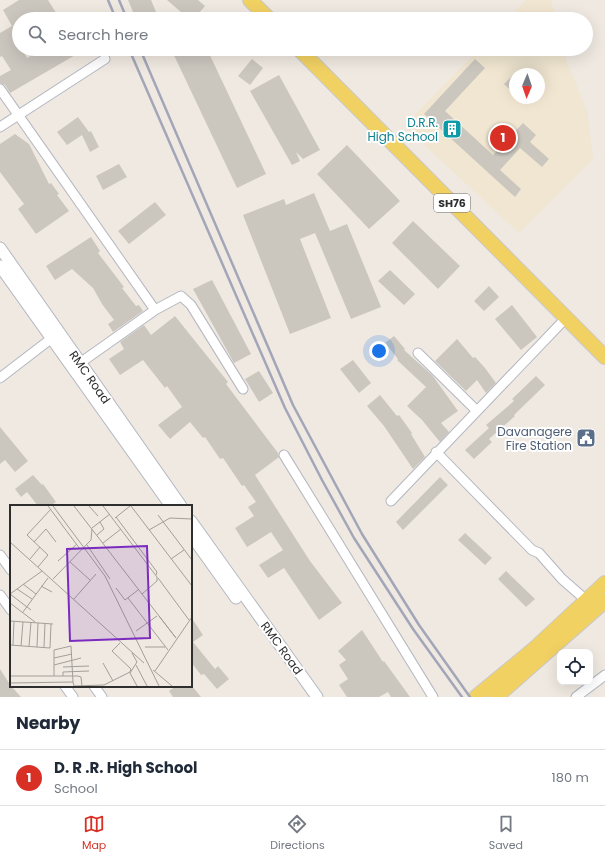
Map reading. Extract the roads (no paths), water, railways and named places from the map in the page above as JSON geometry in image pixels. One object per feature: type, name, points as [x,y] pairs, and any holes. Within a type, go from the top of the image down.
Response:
[{"type":"main road","points":[[250,0],[262,12]]},
{"type":"main road","name":"SH76","points":[[306,56],[605,357]]},
{"type":"main road","points":[[476,697],[534,649],[605,583]]},
{"type":"main road","points":[[501,695],[605,601]]},
{"type":"street","points":[[0,127],[105,59]]},
{"type":"street","points":[[0,89],[155,310]]},
{"type":"street","name":"RMC Road","points":[[0,248],[180,505]]},
{"type":"street","name":"RMC Road","points":[[0,266],[170,505]]},
{"type":"street","points":[[80,363],[155,310],[181,296],[190,305],[243,389]]},
{"type":"street","points":[[391,501],[436,452],[566,318]]},
{"type":"street","points":[[0,378],[52,338]]},
{"type":"street","points":[[418,353],[477,411]]},
{"type":"street","points":[[436,452],[532,550],[539,553],[562,579],[586,600]]},
{"type":"street","points":[[284,455],[433,697]]},
{"type":"street","name":"RMC Road","points":[[192,522],[317,697]]},
{"type":"street","name":"RMC Road","points":[[192,536],[308,697]]},
{"type":"street","points":[[0,555],[10,569]]},
{"type":"street","points":[[0,595],[10,609]]},
{"type":"street","points":[[576,697],[605,675]]},
{"type":"street","points":[[66,687],[73,697]]},
{"type":"street","points":[[95,687],[102,697]]},
{"type":"railway","points":[[108,0],[113,12]]},
{"type":"railway","points":[[119,0],[124,12]]},
{"type":"railway","points":[[132,56],[285,408],[322,480],[354,538],[413,629],[462,697]]},
{"type":"railway","points":[[143,56],[293,405],[362,534],[419,625],[470,697]]},
{"type":"place","name":"D.R.R. High School","points":[[452,129]]},
{"type":"place","name":"D. R .R. High School","points":[[503,138]]},
{"type":"place","name":"Davanagere Fire Station","points":[[586,438]]}]
